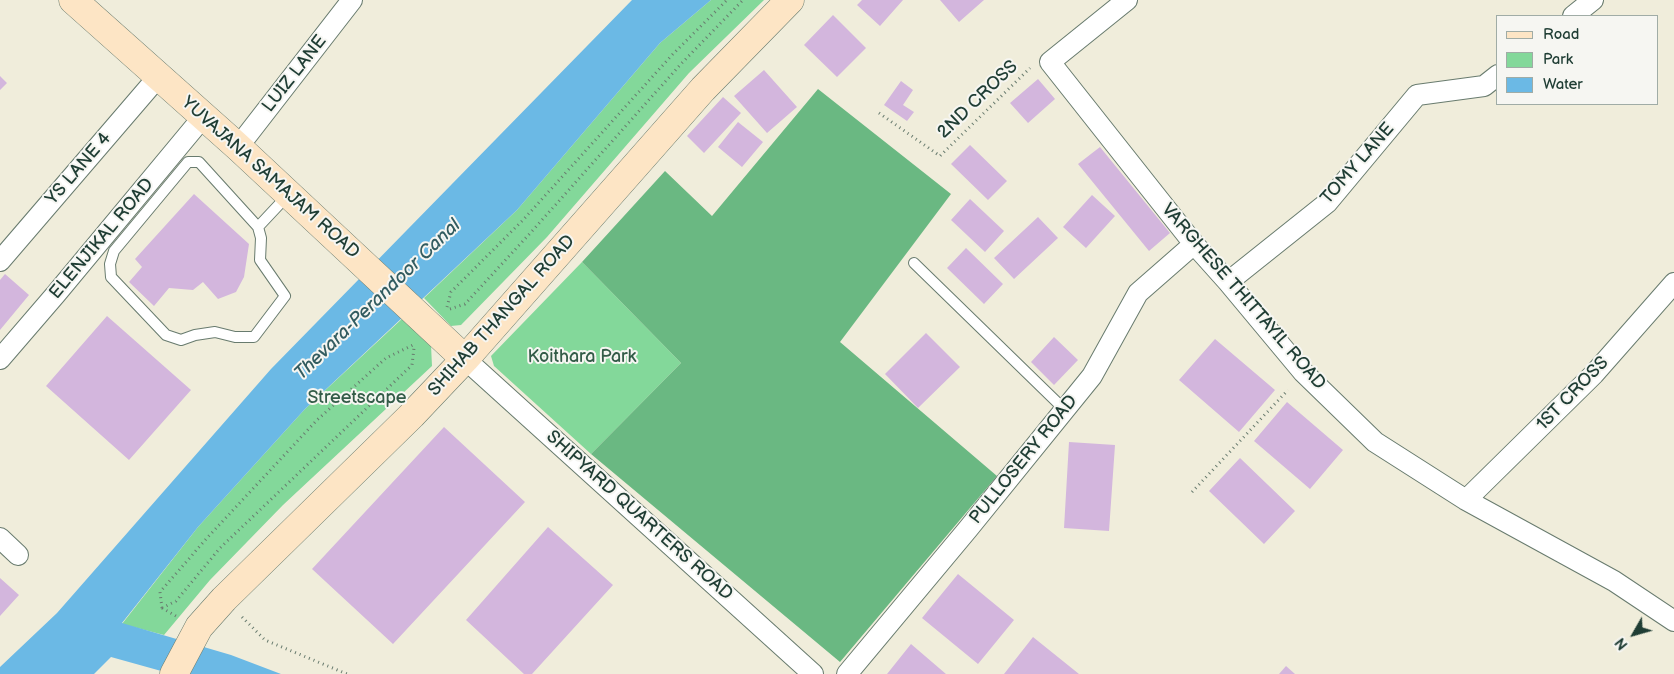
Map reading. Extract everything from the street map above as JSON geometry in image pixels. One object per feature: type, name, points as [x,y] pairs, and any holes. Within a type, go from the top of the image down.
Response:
[{"type":"street","name":"YUVAJANA SAMAJAM ROAD","points":[[73,0],[202,117],[238,147],[465,358]]},
{"type":"street","name":"LUIZ LANE","points":[[238,147],[352,0]]},
{"type":"street","name":"SHIHAB THANGAL ROAD","points":[[174,674],[199,627],[224,599],[412,415],[465,358],[703,89],[790,0]]},
{"type":"street","points":[[1050,62],[1127,0]]},
{"type":"street","points":[[1573,15],[1593,0]]},
{"type":"street","name":"VARGHESE THITTAYIL ROAD","points":[[1050,62],[1194,244],[1303,372],[1375,442],[1466,500],[1614,581],[1674,621]]},
{"type":"street","name":"YS LANE 4","points":[[0,261],[158,77]]},
{"type":"street","name":"TOMY LANE","points":[[1228,282],[1327,203],[1417,95],[1484,86],[1496,77]]},
{"type":"street","name":"ELENJIKAL ROAD","points":[[0,359],[202,117]]},
{"type":"street","name":"PULLOSERY ROAD","points":[[847,674],[968,530],[1092,376],[1138,293],[1194,244]]},
{"type":"street","name":"1ST CROSS","points":[[1466,500],[1594,374],[1674,283]]},
{"type":"street","name":"SHIPYARD QUARTERS ROAD","points":[[465,358],[813,674]]},
{"type":"street","points":[[0,538],[18,555]]},
{"type":"lane","points":[[188,162],[199,162],[258,227],[261,238],[260,260],[285,296],[254,336],[235,337],[216,332],[195,335],[181,340],[166,335],[111,277],[110,264],[114,250],[188,162]]},
{"type":"lane","points":[[258,227],[288,194]]},
{"type":"lane","points":[[914,263],[1064,410]]},
{"type":"path","points":[[727,0],[672,55],[524,219],[451,292],[431,327],[412,365],[220,548],[176,601],[162,608],[160,592],[317,420],[386,358],[431,327],[465,304],[534,230],[680,64],[743,0]]},
{"type":"path","name":"2ND CROSS","points":[[879,113],[940,156],[1031,67],[1050,62]]},
{"type":"path","points":[[1192,492],[1288,390]]},
{"type":"path","points":[[224,599],[266,640],[347,674]]},
{"type":"green space","points":[[711,0],[764,0],[689,73],[547,237],[461,325],[451,326],[424,298],[517,210],[660,43]]},
{"type":"green space","points":[[818,89],[951,194],[840,342],[997,476],[840,662],[591,454],[681,363],[582,262],[665,171],[712,216]]},
{"type":"green space","name":"Koithara Park","points":[[582,262],[681,363],[591,454],[494,366],[491,356]]},
{"type":"green space","name":"Streetscape","points":[[404,317],[431,345],[432,366],[283,505],[210,580],[164,635],[122,624],[198,527],[305,409]]},
{"type":"water","name":"Thevara-Perandoor Canal","points":[[632,0],[711,0],[660,43],[517,210],[305,409],[198,527],[122,623],[231,655],[281,674],[172,674],[111,657],[94,674],[0,674],[0,667],[57,613],[271,369]]},
{"type":"building","points":[[862,0],[903,0],[880,26],[857,5]]},
{"type":"building","points":[[940,0],[984,0],[959,22]]},
{"type":"building","points":[[833,15],[866,48],[837,77],[804,45]]},
{"type":"building","points":[[764,70],[797,107],[767,133],[734,96]]},
{"type":"building","points":[[0,76],[7,83],[0,90]]},
{"type":"building","points":[[1038,79],[1055,99],[1028,123],[1010,103]]},
{"type":"building","points":[[901,81],[913,90],[903,105],[914,112],[907,121],[884,105]]},
{"type":"building","points":[[723,97],[741,113],[704,153],[687,136]]},
{"type":"building","points":[[738,122],[763,142],[742,167],[718,147]]},
{"type":"building","points":[[970,145],[1007,181],[988,200],[951,164]]},
{"type":"building","points":[[1100,147],[1170,233],[1149,251],[1078,164]]},
{"type":"building","points":[[194,194],[249,244],[244,277],[236,292],[218,299],[203,282],[193,290],[169,288],[154,306],[129,282],[142,267],[135,259]]},
{"type":"building","points":[[1092,195],[1115,216],[1086,248],[1063,227]]},
{"type":"building","points":[[970,199],[1004,231],[985,252],[951,220]]},
{"type":"building","points":[[1038,217],[1058,238],[1014,279],[994,258]]},
{"type":"building","points":[[966,248],[1003,284],[984,304],[947,268]]},
{"type":"building","points":[[5,274],[29,295],[0,330],[0,280]]},
{"type":"building","points":[[107,316],[191,390],[129,460],[46,386]]},
{"type":"building","points":[[926,333],[960,367],[918,408],[885,374]]},
{"type":"building","points":[[1054,337],[1078,360],[1054,385],[1031,362]]},
{"type":"building","points":[[1215,339],[1275,390],[1239,432],[1179,380]]},
{"type":"building","points":[[1287,402],[1343,450],[1310,489],[1254,441]]},
{"type":"building","points":[[444,427],[525,502],[393,644],[312,569]]},
{"type":"building","points":[[1069,442],[1115,445],[1109,531],[1064,528]]},
{"type":"building","points":[[1240,458],[1295,511],[1264,544],[1209,491]]},
{"type":"building","points":[[548,527],[613,585],[532,674],[524,674],[466,620]]},
{"type":"building","points":[[958,574],[1014,620],[978,664],[922,618]]},
{"type":"building","points":[[0,578],[19,595],[0,616]]},
{"type":"building","points":[[1033,637],[1079,674],[1004,674]]},
{"type":"building","points":[[911,644],[946,674],[887,674]]},
{"type":"building","points":[[1286,666],[1295,674],[1279,674]]}]
